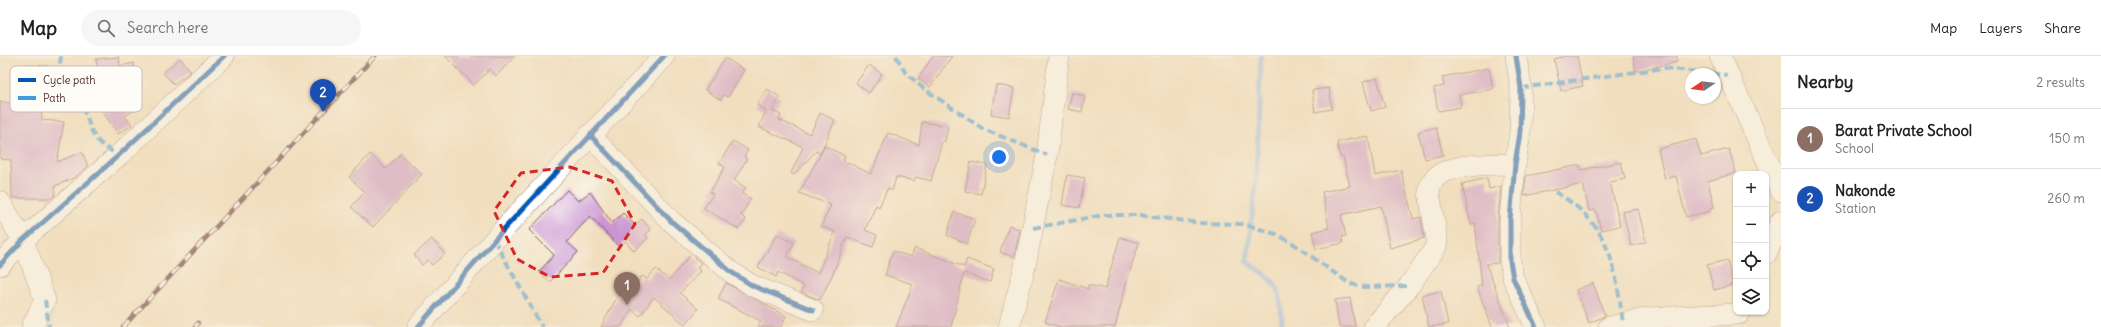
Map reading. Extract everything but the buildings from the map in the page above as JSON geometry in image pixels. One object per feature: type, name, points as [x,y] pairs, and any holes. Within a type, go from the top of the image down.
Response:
[{"type":"street","points":[[0,265],[23,240],[119,155],[224,56]]},
{"type":"street","points":[[418,327],[590,135],[664,56]]},
{"type":"street","points":[[1009,327],[1026,266],[1047,155],[1060,56]]},
{"type":"street","points":[[1516,56],[1521,88],[1520,133],[1515,164],[1510,220],[1510,261],[1520,294],[1536,327]]},
{"type":"street","points":[[1720,56],[1781,192]]},
{"type":"street","points":[[590,135],[671,221],[731,272],[753,286],[813,310]]},
{"type":"street","points":[[1374,327],[1405,292],[1436,247],[1438,240],[1429,192],[1429,186],[1434,179],[1448,170],[1465,166],[1515,164]]},
{"type":"street","points":[[0,202],[23,240],[45,300],[32,327]]},
{"type":"street","points":[[1769,247],[1781,221]]},
{"type":"street","points":[[1609,327],[1649,318],[1738,318]]},
{"type":"highlighted area","points":[[570,167],[612,181],[635,224],[603,273],[550,277],[517,259],[494,211],[521,173]]},
{"type":"waterway","points":[[1261,56],[1256,181],[1247,262],[1267,276],[1277,288],[1281,303],[1282,327]]},
{"type":"railway","points":[[123,327],[375,56]]},
{"type":"railway","points":[[195,327],[198,323]]},
{"type":"marked path","points":[[60,66],[61,56]]},
{"type":"marked path","points":[[896,56],[905,72],[923,88],[983,129],[1047,155]]},
{"type":"marked path","points":[[1521,88],[1664,68],[1727,75]]},
{"type":"marked path","points":[[84,112],[95,137],[100,143],[119,155]]},
{"type":"marked path","points":[[1555,192],[1573,204],[1588,217],[1599,232],[1607,247],[1617,282],[1623,323]]},
{"type":"marked path","points":[[1033,228],[1104,215],[1139,215],[1200,223],[1244,224],[1276,234],[1294,244],[1350,284],[1365,287],[1409,286]]},
{"type":"marked path","points":[[494,240],[542,327]]},
{"type":"marked path","points":[[45,300],[49,327]]},
{"type":"cycle path","points":[[0,265],[23,240],[119,155],[224,56]]},
{"type":"cycle path","points":[[418,327],[504,229],[664,56]]},
{"type":"cycle path","points":[[1516,56],[1521,88],[1520,133],[1515,164],[1510,220],[1510,261],[1513,278],[1536,327]]},
{"type":"cycle path","points":[[590,135],[671,221],[731,272],[753,286],[813,310]]},
{"type":"place","name":"Nakonde","points":[[323,112]]},
{"type":"place","name":"Barat Private School","points":[[627,305]]}]
